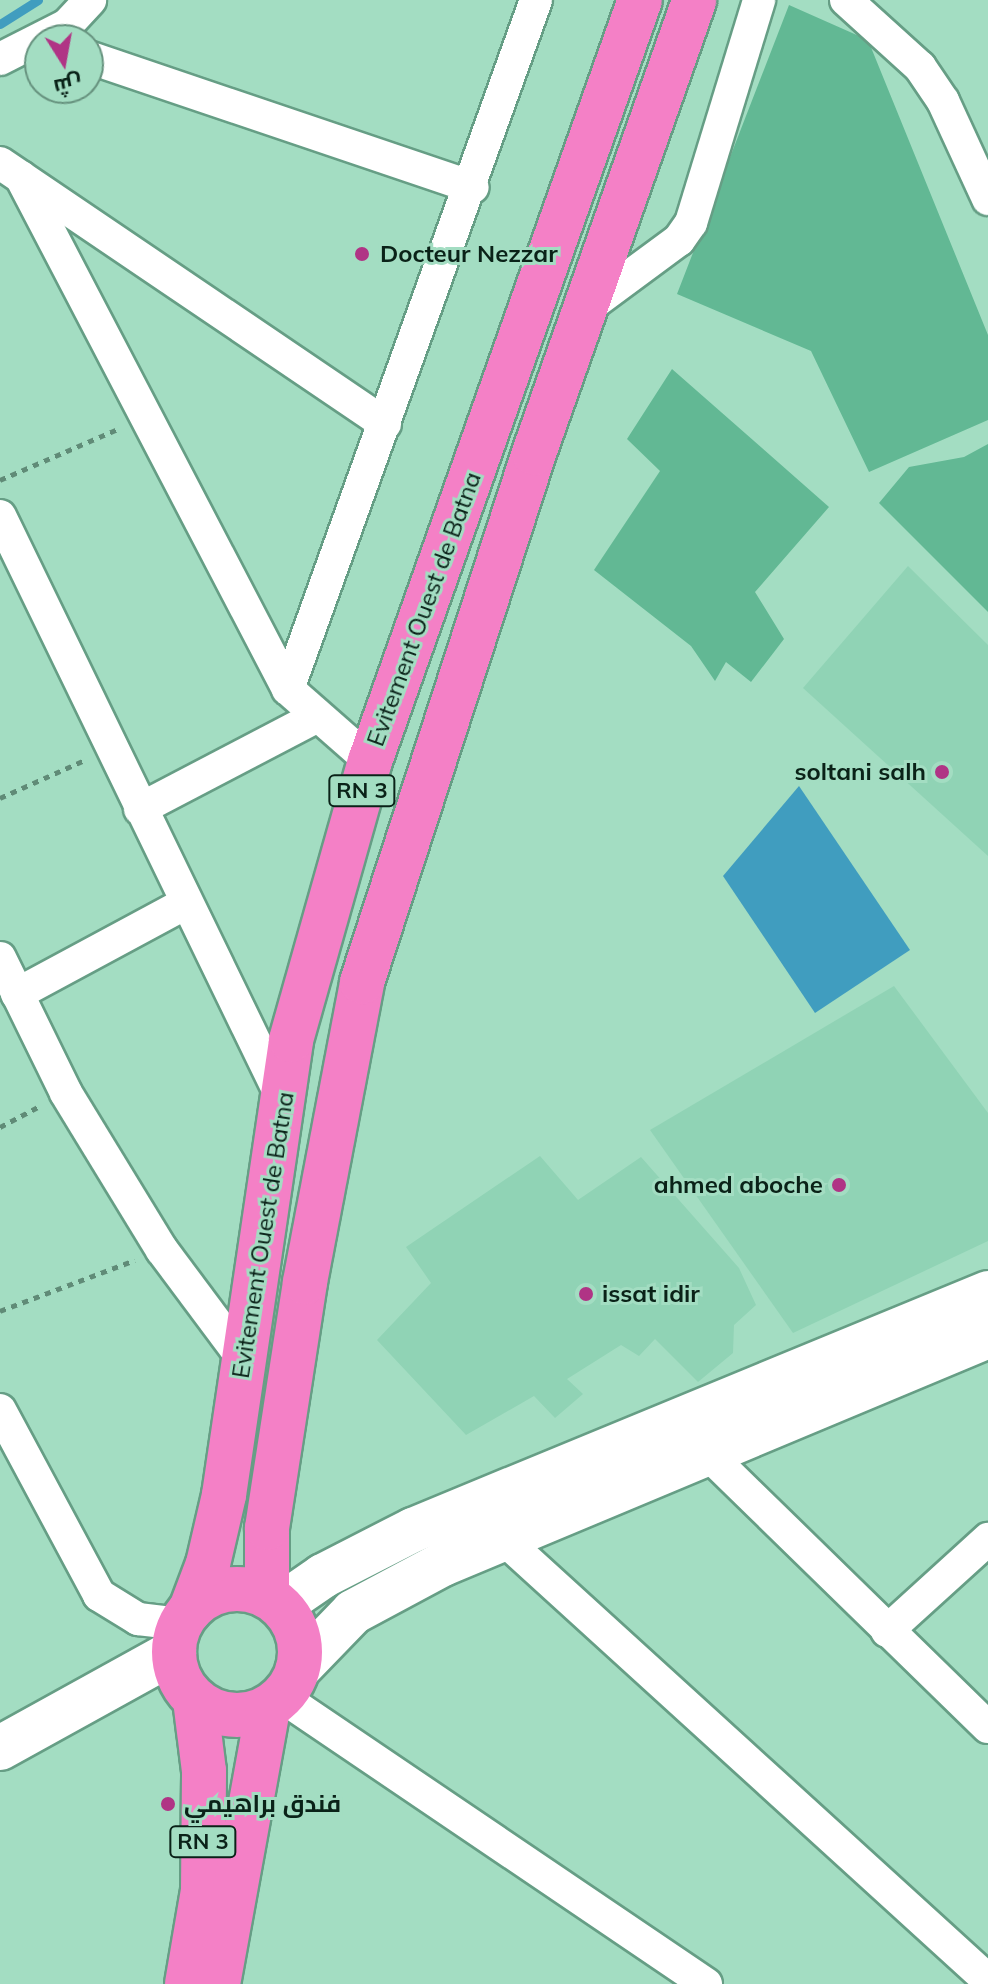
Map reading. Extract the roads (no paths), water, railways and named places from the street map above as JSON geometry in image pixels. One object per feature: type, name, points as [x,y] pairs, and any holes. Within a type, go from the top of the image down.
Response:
[{"type":"highway","name":"Evitement Ouest de Batna","points":[[187,1984],[203,1890],[204,1771],[184,1654],[224,1495],[291,1040],[370,761],[640,0]]},
{"type":"highway","name":"Evitement Ouest de Batna","points":[[274,1601],[267,1528],[305,1282],[362,982],[534,453],[694,0]]},
{"type":"highway","points":[[220,1591],[274,1601],[299,1635],[283,1691],[230,1715],[184,1654],[220,1591]]},
{"type":"highway","name":"RN 3","points":[[218,1984],[283,1691]]},
{"type":"main road","points":[[274,1601],[413,1530],[988,1293]]},
{"type":"main road","points":[[283,1691],[353,1612],[443,1564],[507,1542],[988,1336]]},
{"type":"main road","points":[[0,1750],[184,1654]]},
{"type":"street","points":[[73,24],[90,0]]},
{"type":"street","points":[[588,307],[679,240],[691,223],[759,0]]},
{"type":"street","points":[[846,0],[920,67],[943,101],[988,199]]},
{"type":"street","points":[[288,689],[473,187],[528,2]]},
{"type":"street","points":[[0,59],[24,49]]},
{"type":"street","points":[[104,62],[473,187]]},
{"type":"street","points":[[10,170],[147,417],[288,689],[316,717],[370,761]]},
{"type":"street","points":[[10,170],[385,424]]},
{"type":"street","points":[[0,516],[284,1102]]},
{"type":"street","points":[[140,809],[316,717]]},
{"type":"street","points":[[17,994],[186,903]]},
{"type":"street","points":[[0,958],[66,1093],[162,1250],[244,1360]]},
{"type":"street","points":[[0,1410],[99,1595],[138,1619],[184,1654]]},
{"type":"street","points":[[708,1454],[988,1727]]},
{"type":"street","points":[[887,1631],[988,1539]]},
{"type":"street","points":[[507,1542],[988,1980]]},
{"type":"street","points":[[283,1691],[706,1984]]},
{"type":"water","points":[[799,786],[910,950],[815,1013],[723,876]]},
{"type":"waterway","points":[[0,24],[38,0]]},
{"type":"place","name":"Docteur Nezzar","points":[[362,254]]},
{"type":"place","name":"soltani salh","points":[[942,772]]},
{"type":"place","name":"ahmed aboche","points":[[839,1185]]},
{"type":"place","name":"issat idir","points":[[586,1294]]},
{"type":"place","name":"فندق براهيمي","points":[[168,1804]]}]
